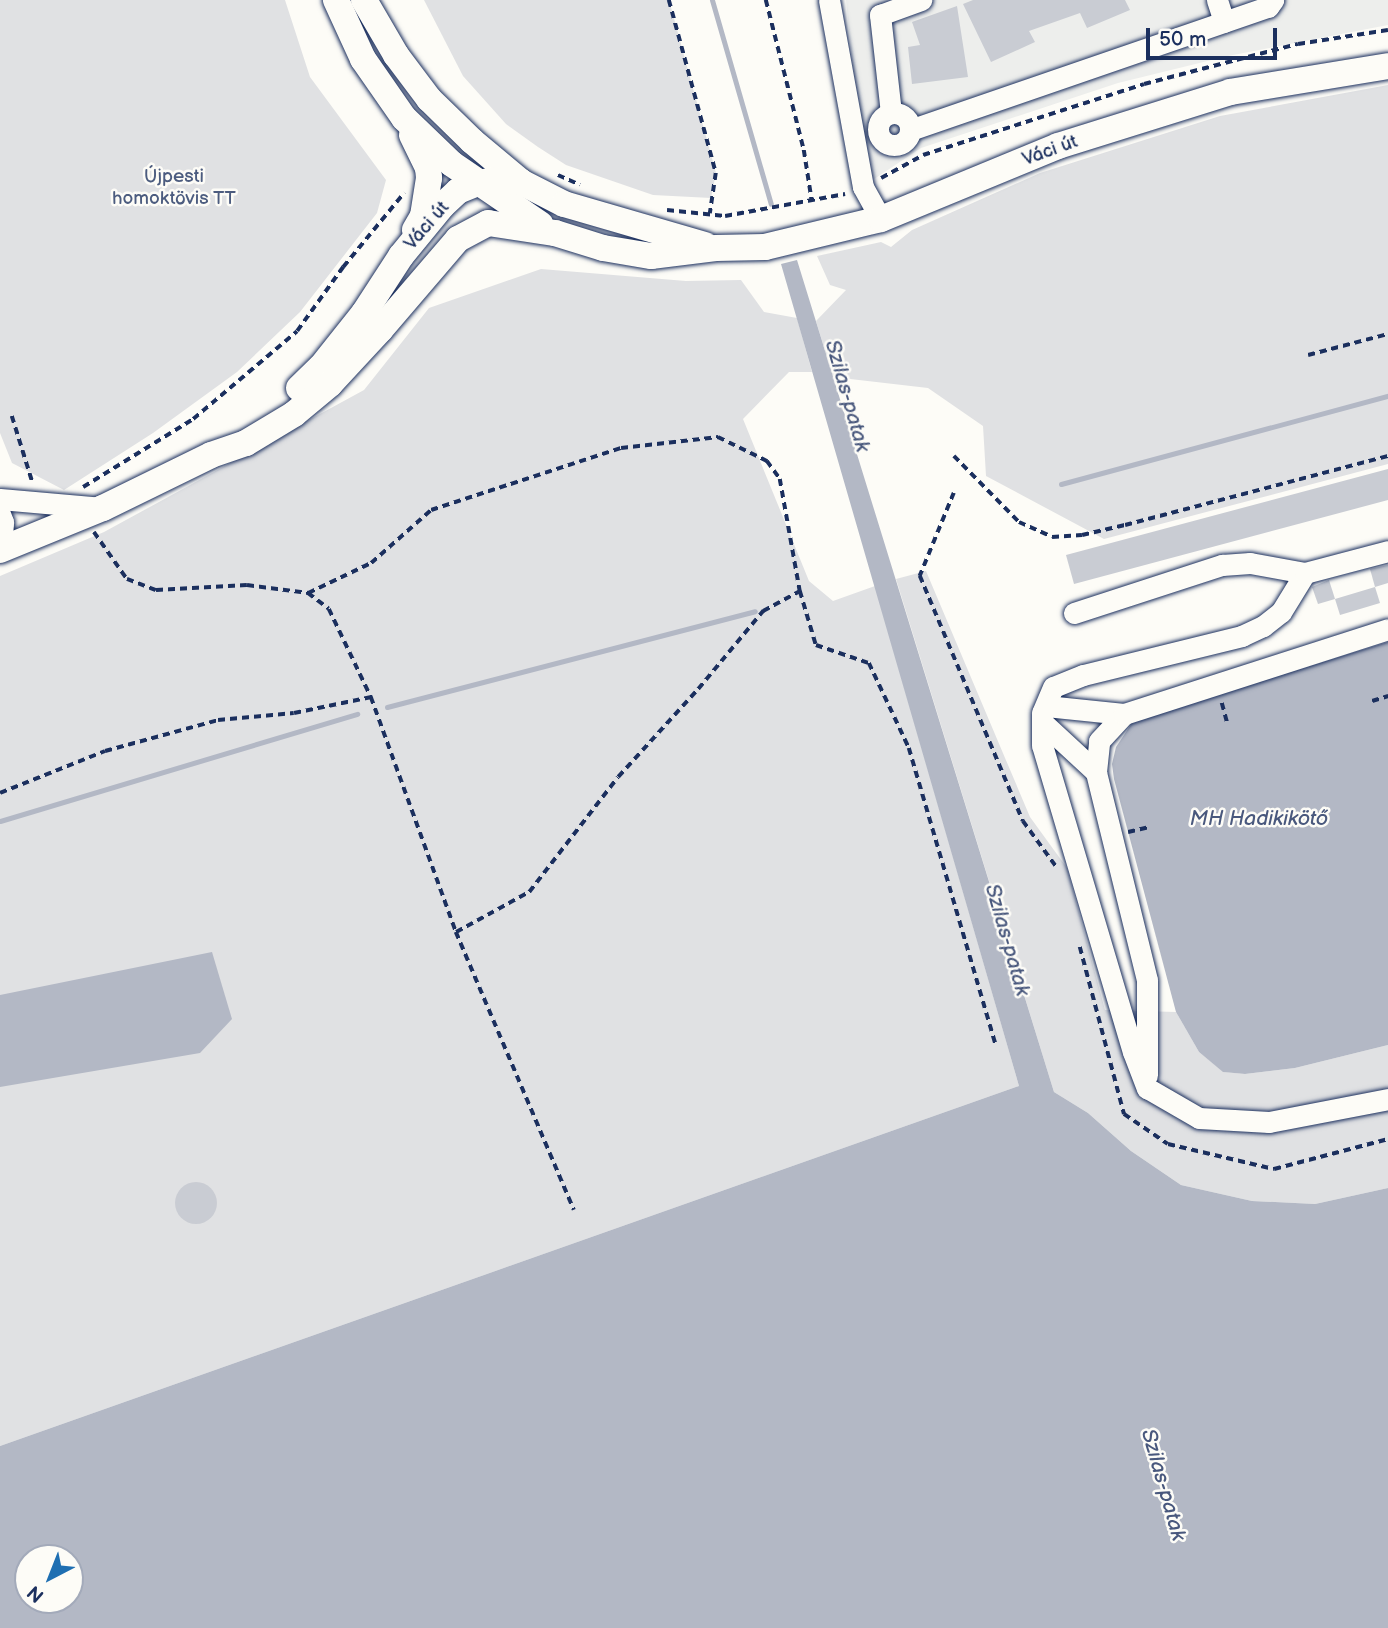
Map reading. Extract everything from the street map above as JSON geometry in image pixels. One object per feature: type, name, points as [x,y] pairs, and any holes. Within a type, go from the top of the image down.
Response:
[{"type":"main road","points":[[336,0],[363,59],[404,118],[428,168],[423,216],[401,256]]},
{"type":"main road","points":[[364,0],[412,77],[472,141],[521,182]]},
{"type":"main road","name":"Váci út","points":[[1,550],[93,512],[211,455],[246,443],[293,414],[330,384],[380,331],[458,239],[488,223],[555,233],[603,248],[651,256],[716,248],[765,247],[881,219],[1058,146],[1230,92],[1388,66]]},
{"type":"main road","points":[[404,118],[452,164],[555,233]]},
{"type":"main road","points":[[420,281],[478,183],[472,141]]},
{"type":"main road","name":"Váci út","points":[[211,455],[284,402],[321,367],[364,313],[401,256],[442,206],[458,191],[495,180],[521,182],[575,208],[716,248]]},
{"type":"lane","points":[[829,0],[863,187],[881,219]]},
{"type":"lane","points":[[921,0],[880,15],[891,113],[904,117],[910,130],[1268,7],[1273,0]]},
{"type":"lane","points":[[1217,0],[1224,22]]},
{"type":"lane","points":[[0,499],[51,503],[93,512]]},
{"type":"lane","points":[[0,514],[3,522],[1,550]]},
{"type":"lane","points":[[1074,613],[1222,565],[1250,563],[1305,573],[1388,551]]},
{"type":"lane","points":[[1305,573],[1282,612],[1263,626],[1242,636],[1083,675],[1053,687],[1044,714],[1042,745],[1133,1052],[1147,1087],[1199,1118],[1269,1122],[1388,1099]]},
{"type":"lane","points":[[1044,714],[1124,714],[1388,629]]},
{"type":"lane","points":[[1044,714],[1096,772]]},
{"type":"lane","points":[[1124,714],[1099,741],[1096,772],[1147,980],[1147,1087]]},
{"type":"path","points":[[669,0],[716,173],[710,214]]},
{"type":"path","points":[[766,0],[804,150],[812,201]]},
{"type":"path","points":[[662,210],[725,216],[834,198],[863,187],[923,155],[1144,84],[1298,44],[1388,30]]},
{"type":"path","points":[[548,170],[581,185]]},
{"type":"path","points":[[12,416],[29,477],[51,503],[193,419],[297,331],[342,267],[404,192],[419,180],[429,178]]},
{"type":"path","points":[[1308,355],[1388,334]]},
{"type":"path","points":[[307,593],[371,563],[430,509],[621,448],[718,437],[767,461],[780,479],[800,591],[816,645],[869,663],[909,748],[996,1045]]},
{"type":"path","points":[[954,456],[1019,522],[1052,537],[1082,535],[1125,526],[1388,456]]},
{"type":"path","points":[[920,576],[954,493]]},
{"type":"path","points":[[93,512],[127,579],[156,590],[247,585],[307,593],[329,609],[371,697],[456,932],[574,1210]]},
{"type":"path","points":[[456,932],[528,892],[618,776],[698,689],[763,611],[800,591]]},
{"type":"path","points":[[1216,684],[1228,725]]},
{"type":"path","points":[[1372,701],[1388,696]]},
{"type":"path","points":[[0,793],[104,751],[218,720],[294,713],[371,697]]},
{"type":"shaded area","points":[[846,0],[1388,0],[1388,25],[1228,56],[1118,83],[921,148],[865,185]]},
{"type":"green space","name":"Újpesti homoktövis TT","points":[[0,0],[285,0],[310,77],[386,180],[377,213],[300,312],[237,372],[153,433],[64,490],[12,463],[0,433]]},
{"type":"green space","points":[[424,0],[669,0],[716,173],[711,198],[653,195],[566,165],[538,147],[506,124],[463,76]]},
{"type":"green space","points":[[1388,85],[1388,464],[1104,539],[986,476],[983,426],[928,388],[833,377],[816,321],[846,290],[830,285],[817,256],[881,242],[891,247],[912,230],[1040,173],[1220,116]]},
{"type":"green space","points":[[541,269],[686,281],[741,280],[764,312],[797,318],[812,372],[789,372],[743,419],[809,581],[833,601],[875,586],[1019,1086],[0,1446],[0,576],[104,532],[364,390],[429,308]]},
{"type":"green space","points":[[926,571],[1030,817],[1067,868],[1105,1010],[1176,1012],[1199,1052],[1224,1072],[1245,1074],[1295,1068],[1388,1045],[1388,1188],[1315,1204],[1252,1201],[1181,1185],[1131,1151],[1088,1113],[1054,1092],[896,579]]},
{"type":"water","points":[[797,260],[1054,1092],[1088,1113],[1131,1151],[1181,1185],[1252,1201],[1315,1204],[1388,1188],[1388,1628],[0,1628],[0,1446],[1019,1086],[781,264]]},
{"type":"water","name":"MH Hadikikötő","points":[[1388,642],[1388,1045],[1295,1068],[1245,1074],[1223,1072],[1199,1052],[1176,1012],[1114,779],[1112,764],[1116,747],[1134,720]]},
{"type":"water","points":[[212,952],[232,1019],[200,1053],[0,1087],[0,995]]},
{"type":"building","points":[[973,0],[1125,0],[1130,10],[1087,28],[1080,13],[1029,31],[1035,42],[991,62],[963,4]]},
{"type":"building","points":[[957,6],[968,77],[912,84],[908,47],[920,45],[912,22]]},
{"type":"building","points":[[1388,469],[1388,500],[1074,584],[1066,555]]},
{"type":"building","points":[[1388,565],[1388,583],[1375,587],[1370,569]]},
{"type":"building","points":[[1329,580],[1335,599],[1318,604],[1312,587]]},
{"type":"building","points":[[1375,587],[1380,603],[1340,615],[1335,599]]},
{"type":"building","points":[[196,1182],[211,1188],[217,1203],[211,1218],[196,1224],[181,1218],[175,1203],[181,1188]]},
{"type":"waterway","name":"Szilas-patak","points":[[712,0],[771,204]]},
{"type":"waterway","points":[[1061,484],[1388,396]]},
{"type":"waterway","points":[[387,707],[755,611]]},
{"type":"waterway","points":[[0,821],[357,714]]}]
